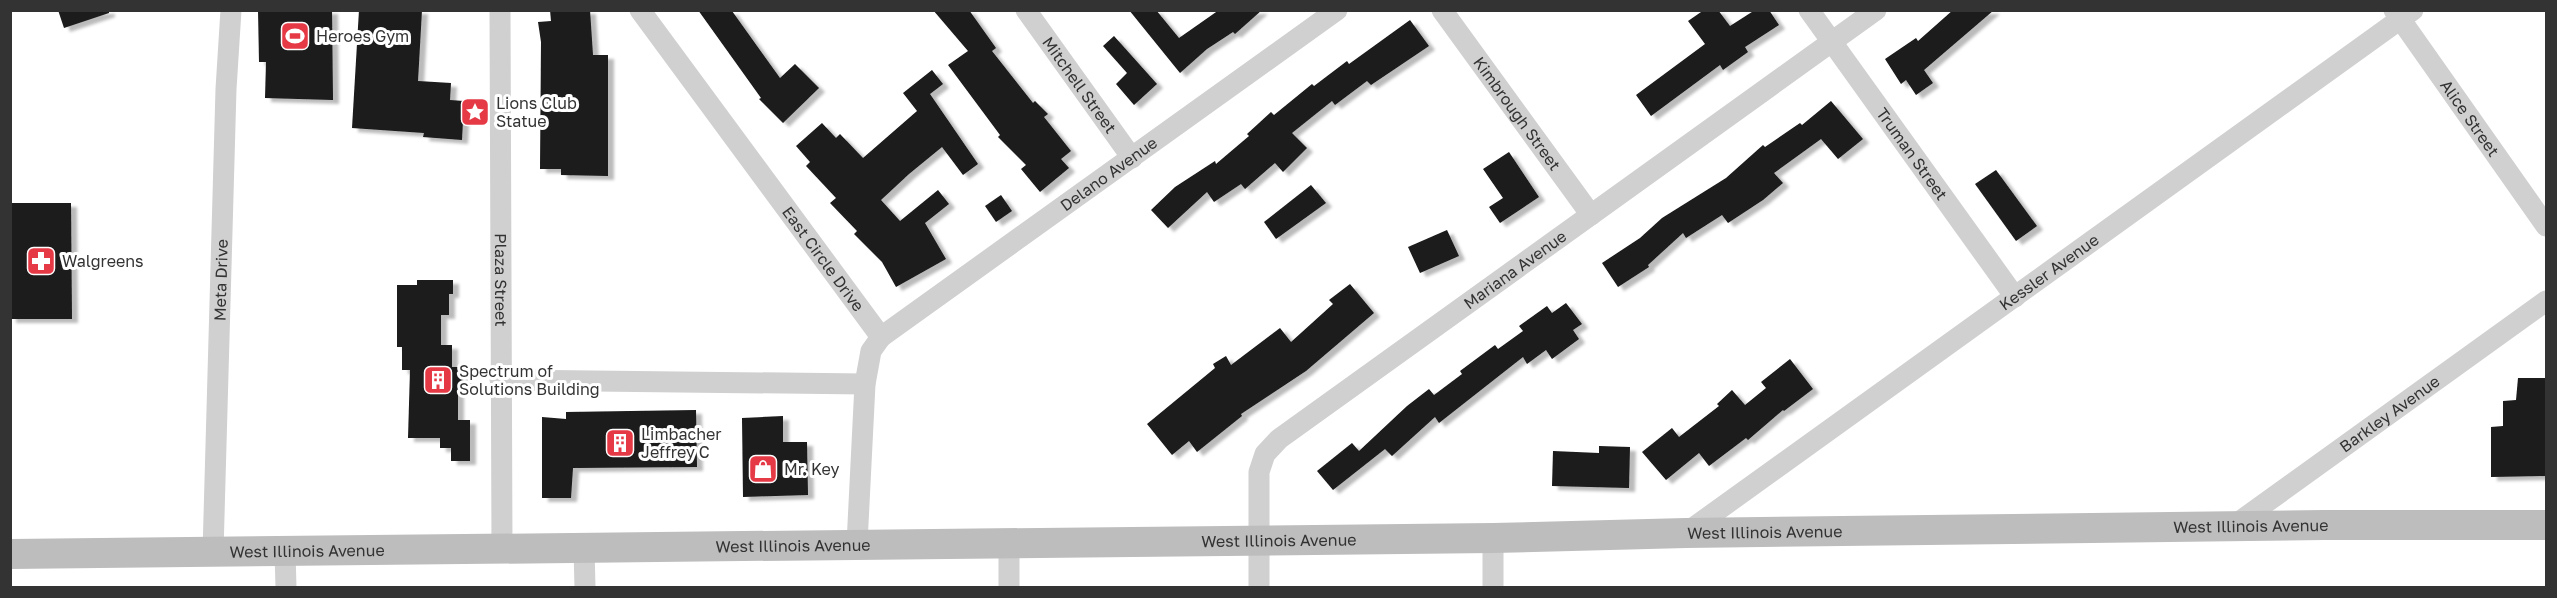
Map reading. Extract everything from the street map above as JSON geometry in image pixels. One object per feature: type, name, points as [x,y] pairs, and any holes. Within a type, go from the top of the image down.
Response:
[{"type":"main road","name":"West Illinois Avenue","points":[[10,554],[1492,538],[1686,533],[2547,525]]},
{"type":"street","name":"Meta Drive","points":[[213,552],[226,89],[231,10]]},
{"type":"street","name":"Plaza Street","points":[[500,10],[502,548]]},
{"type":"street","name":"East Circle Drive","points":[[640,10],[881,337]]},
{"type":"street","name":"Mitchell Street","points":[[1026,10],[1132,158]]},
{"type":"street","name":"Delano Avenue","points":[[881,337],[1337,10]]},
{"type":"street","name":"Kimbrough Street","points":[[1443,10],[1592,215]]},
{"type":"street","name":"Truman Street","points":[[1809,10],[2015,297]]},
{"type":"street","name":"Mariana Avenue","points":[[1259,588],[1259,472],[1265,454],[1271,447],[1290,430],[1876,10]]},
{"type":"street","name":"Alice Street","points":[[2403,13],[2547,226]]},
{"type":"street","name":"Kessler Avenue","points":[[1686,533],[2015,297],[2403,13]]},
{"type":"street","name":"Barkley Avenue","points":[[2232,527],[2547,301]]},
{"type":"street","points":[[857,544],[865,384],[872,351],[881,337]]},
{"type":"street","points":[[500,380],[865,384]]},
{"type":"street","points":[[1492,538],[1493,588]]},
{"type":"street","points":[[1009,542],[1009,588]]},
{"type":"street","points":[[584,548],[585,588]]},
{"type":"street","points":[[285,551],[286,588]]},
{"type":"building","points":[[58,10],[109,10],[109,13],[64,28]]},
{"type":"building","name":"Heroes Gym","points":[[258,10],[332,10],[333,100],[265,98],[266,62],[259,62]]},
{"type":"building","points":[[359,10],[422,10],[418,81],[451,83],[450,100],[464,101],[462,140],[423,137],[424,133],[352,128]]},
{"type":"building","points":[[550,10],[590,10],[593,55],[608,55],[608,176],[561,175],[561,169],[540,169],[541,42],[538,22],[551,21]]},
{"type":"building","points":[[698,10],[732,11],[780,78],[795,64],[819,88],[783,123],[759,99],[761,98]]},
{"type":"building","points":[[933,10],[969,10],[996,48],[992,51],[1033,103],[1035,101],[1048,114],[1044,117],[1071,151],[1061,159],[1069,168],[1040,192],[1021,169],[1026,165],[998,137],[1000,135],[948,65],[968,51]]},
{"type":"building","points":[[1129,10],[1156,10],[1179,38],[1219,10],[1262,10],[1235,34],[1233,32],[1207,49],[1180,73]]},
{"type":"building","points":[[1704,10],[1718,10],[1730,26],[1755,10],[1769,10],[1779,25],[1745,47],[1748,52],[1723,70],[1720,65],[1651,116],[1636,95],[1705,44],[1688,21]]},
{"type":"building","points":[[1953,10],[1994,10],[1924,70],[1933,83],[1916,95],[1906,80],[1901,84],[1885,59],[1916,38],[1918,41]]},
{"type":"building","points":[[1410,20],[1429,46],[1371,85],[1367,81],[1335,105],[1332,101],[1292,133],[1307,148],[1283,172],[1275,163],[1245,189],[1241,184],[1214,202],[1207,192],[1168,228],[1151,210],[1175,187],[1215,161],[1216,164],[1249,136],[1247,134],[1271,112],[1274,115],[1312,84],[1314,86],[1347,61],[1349,64]]},
{"type":"building","points":[[1114,36],[1157,84],[1134,105],[1116,84],[1127,73],[1103,46]]},
{"type":"building","points":[[932,70],[943,84],[930,94],[978,164],[963,175],[942,147],[881,200],[900,221],[938,190],[949,204],[925,223],[946,259],[896,287],[882,262],[854,234],[857,231],[830,203],[836,198],[806,166],[810,162],[796,146],[822,123],[836,138],[840,134],[863,158],[917,111],[903,93]]},
{"type":"building","points":[[1831,101],[1863,139],[1838,159],[1821,139],[1774,173],[1783,183],[1763,200],[1728,223],[1722,215],[1686,238],[1683,233],[1648,265],[1649,267],[1618,287],[1602,263],[1640,238],[1662,218],[1726,178],[1763,145],[1765,147],[1800,123],[1802,125]]},
{"type":"building","points":[[1509,152],[1539,197],[1500,223],[1489,207],[1503,198],[1483,169]]},
{"type":"building","points":[[1996,170],[2037,226],[2016,241],[1975,184]]},
{"type":"building","points":[[1311,185],[1326,203],[1276,239],[1264,222]]},
{"type":"building","points":[[1001,195],[1012,211],[996,222],[985,206]]},
{"type":"building","name":"Walgreens","points":[[10,203],[71,203],[72,319],[10,319]]},
{"type":"building","points":[[1447,230],[1459,256],[1420,273],[1408,247]]},
{"type":"building","name":"Spectrum of Solutions Building","points":[[417,280],[453,280],[453,294],[449,294],[449,315],[441,315],[441,345],[452,345],[452,367],[465,367],[465,389],[458,389],[458,420],[470,420],[470,461],[451,461],[451,448],[440,448],[440,438],[408,438],[410,370],[402,370],[402,347],[397,347],[397,285],[417,285]]},
{"type":"building","points":[[1350,284],[1374,313],[1306,371],[1241,414],[1242,416],[1197,452],[1189,441],[1172,455],[1147,424],[1215,368],[1213,364],[1226,356],[1231,365],[1280,328],[1291,342],[1333,304],[1329,300]]},
{"type":"building","points":[[1566,303],[1582,324],[1573,330],[1579,339],[1552,359],[1546,350],[1527,364],[1523,357],[1439,423],[1435,417],[1392,456],[1385,449],[1333,490],[1317,471],[1352,443],[1359,451],[1407,406],[1429,389],[1434,395],[1462,374],[1460,371],[1495,345],[1498,349],[1523,331],[1519,326],[1547,306],[1552,313]]},
{"type":"building","points":[[1790,359],[1813,389],[1783,410],[1748,440],[1746,438],[1709,466],[1699,453],[1666,480],[1642,452],[1672,428],[1679,437],[1719,406],[1717,404],[1732,390],[1745,405],[1766,388],[1761,382]]},
{"type":"building","points":[[2518,378],[2547,378],[2547,476],[2491,477],[2491,427],[2503,426],[2503,401],[2516,400]]},
{"type":"building","name":"Limbacher Jeffrey C","points":[[696,410],[697,467],[573,468],[571,498],[542,498],[542,417],[566,419],[566,412]]},
{"type":"building","name":"Mr. Key","points":[[783,416],[783,442],[807,442],[808,495],[743,497],[742,418]]},
{"type":"building","points":[[1599,446],[1630,447],[1629,488],[1552,486],[1553,451],[1599,453]]},
{"type":"place","name":"Heroes Gym","points":[[295,36]]},
{"type":"place","name":"Lions Club Statue","points":[[475,112]]},
{"type":"place","name":"Walgreens","points":[[41,261]]},
{"type":"place","name":"Spectrum of Solutions Building","points":[[438,380]]},
{"type":"place","name":"Limbacher Jeffrey C","points":[[620,443]]},
{"type":"place","name":"Mr. Key","points":[[763,469]]}]
